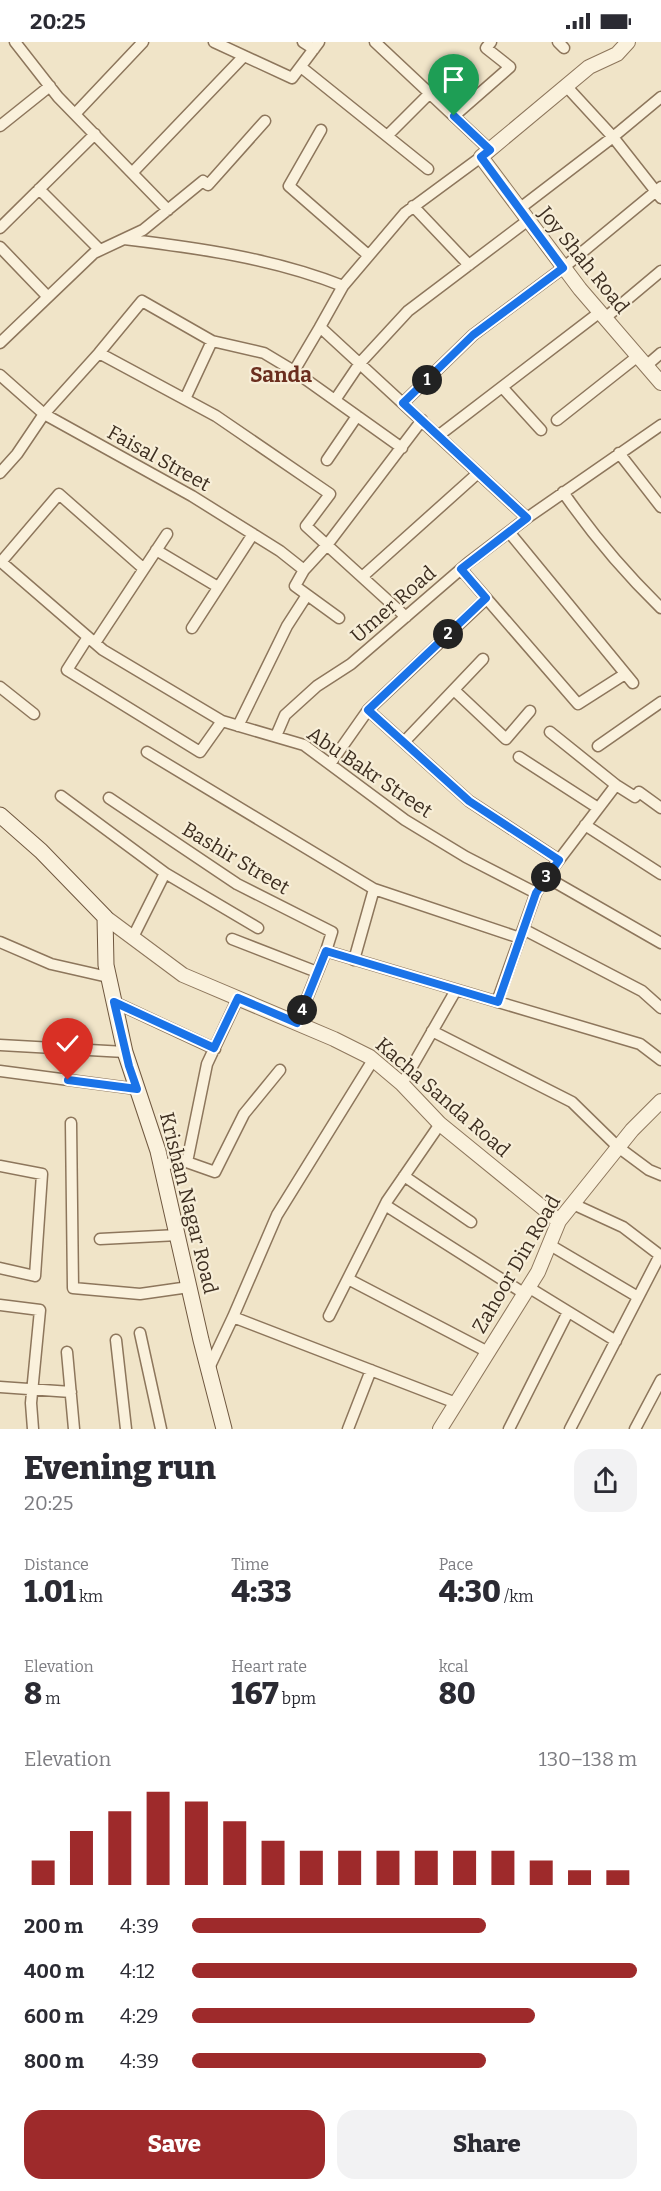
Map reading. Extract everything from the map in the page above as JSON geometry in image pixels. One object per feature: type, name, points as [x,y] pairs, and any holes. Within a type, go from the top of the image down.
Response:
[{"type":"main road","name":"Kacha Sanda Road","points":[[0,815],[41,851],[105,917]]},
{"type":"main road","name":"Krishan Nagar Road","points":[[105,917],[106,964],[125,1052],[162,1166],[224,1429]]},
{"type":"street","points":[[15,42],[75,114],[168,210]]},
{"type":"street","points":[[75,114],[143,42]]},
{"type":"street","points":[[214,42],[292,78],[317,46],[303,42]]},
{"type":"street","points":[[375,42],[454,116],[485,154]]},
{"type":"street","points":[[454,116],[510,68],[486,48],[491,42]]},
{"type":"street","points":[[294,371],[342,286],[405,213],[485,154],[589,68],[617,54],[628,42]]},
{"type":"street","points":[[132,173],[244,56]]},
{"type":"street","points":[[301,67],[428,169]]},
{"type":"street","points":[[0,126],[50,86]]},
{"type":"street","points":[[403,403],[473,335],[659,192],[567,87]]},
{"type":"street","points":[[387,136],[430,93]]},
{"type":"street","points":[[335,400],[360,363],[408,311],[469,265],[523,215],[661,97]]},
{"type":"street","points":[[0,343],[100,250],[143,230],[203,181],[208,185],[266,121]]},
{"type":"street","points":[[321,130],[289,186],[368,255]]},
{"type":"street","points":[[0,228],[94,134]]},
{"type":"street","name":"Joy Shah Road","points":[[485,154],[523,215],[563,268],[661,384]]},
{"type":"street","points":[[39,189],[100,250]]},
{"type":"street","points":[[413,207],[469,265]]},
{"type":"street","points":[[122,239],[190,247],[258,260],[306,272],[342,286]]},
{"type":"street","points":[[0,247],[48,297]]},
{"type":"street","points":[[438,436],[661,271]]},
{"type":"street","points":[[0,473],[17,454],[44,414],[142,302],[212,341],[264,354],[294,371],[402,448]]},
{"type":"street","points":[[320,327],[527,518]]},
{"type":"street","points":[[185,399],[212,341]]},
{"type":"street","points":[[99,353],[216,416],[330,494],[306,526],[406,617]]},
{"type":"street","points":[[557,420],[642,361],[661,353]]},
{"type":"street","name":"Faisal Street","points":[[0,375],[44,414],[156,475],[280,551],[303,570]]},
{"type":"street","points":[[502,387],[541,430]]},
{"type":"street","points":[[327,460],[357,416]]},
{"type":"street","points":[[339,618],[295,586],[303,570],[327,545],[422,420]]},
{"type":"street","name":"Umer Road","points":[[276,736],[285,715],[317,686],[351,664],[461,569],[563,492],[661,425]]},
{"type":"street","points":[[620,453],[661,507]]},
{"type":"street","points":[[362,577],[478,473]]},
{"type":"street","points":[[563,492],[586,525],[661,608]]},
{"type":"street","points":[[0,561],[59,494],[144,569]]},
{"type":"street","points":[[509,532],[633,683]]},
{"type":"street","points":[[167,534],[144,569],[67,670],[200,752],[222,721]]},
{"type":"street","points":[[192,628],[253,534]]},
{"type":"street","points":[[156,550],[218,587]]},
{"type":"street","name":"Abu Bakr Street","points":[[0,561],[103,650],[222,721],[304,745],[405,820],[466,857],[536,893]]},
{"type":"street","points":[[461,569],[578,704],[626,674]]},
{"type":"street","points":[[237,726],[287,626],[307,595]]},
{"type":"street","points":[[330,764],[368,710],[486,598]]},
{"type":"street","points":[[404,742],[483,659]]},
{"type":"street","points":[[0,687],[34,714]]},
{"type":"street","points":[[454,690],[506,739],[530,711]]},
{"type":"street","points":[[597,746],[661,702]]},
{"type":"street","points":[[368,710],[469,801],[559,860]]},
{"type":"street","points":[[550,732],[616,785],[635,797],[639,792],[661,808]]},
{"type":"street","points":[[147,752],[374,890],[522,933],[642,991],[661,1008]]},
{"type":"street","points":[[519,758],[598,808]]},
{"type":"street","points":[[498,1002],[536,893],[616,785]]},
{"type":"street","points":[[61,796],[165,873],[258,928]]},
{"type":"street","name":"Bashir Street","points":[[109,798],[237,884],[332,932],[326,951]]},
{"type":"street","points":[[585,825],[661,874]]},
{"type":"street","points":[[133,937],[165,873]]},
{"type":"street","points":[[546,877],[661,944]]},
{"type":"street","points":[[354,960],[374,890]]},
{"type":"street","name":"Kacha Sanda Road","points":[[105,917],[183,975],[334,1039],[373,1060],[402,1084],[440,1124],[559,1221]]},
{"type":"street","points":[[232,939],[317,972]]},
{"type":"street","points":[[0,942],[51,964],[108,977]]},
{"type":"street","points":[[297,1023],[326,951],[640,1044],[661,1060]]},
{"type":"street","points":[[402,1084],[456,990]]},
{"type":"street","points":[[187,1162],[207,1064],[238,998]]},
{"type":"street","points":[[114,1002],[214,1048]]},
{"type":"street","points":[[432,1031],[572,1102],[618,1147],[649,1170],[661,1175]]},
{"type":"street","points":[[0,1044],[125,1052]]},
{"type":"street","points":[[209,1368],[277,1215],[373,1060]]},
{"type":"street","points":[[162,1166],[181,1160],[215,1172],[244,1114],[280,1070]]},
{"type":"street","points":[[0,1071],[137,1089]]},
{"type":"street","name":"Zahoor Din Road","points":[[440,1429],[538,1272],[559,1221],[632,1130],[661,1101]]},
{"type":"street","points":[[71,1123],[73,1288],[140,1294],[189,1287]]},
{"type":"street","points":[[329,1316],[385,1205],[440,1124]]},
{"type":"street","points":[[0,1166],[42,1174],[35,1276],[0,1268]]},
{"type":"street","points":[[404,1176],[471,1222]]},
{"type":"street","points":[[570,1429],[660,1255],[623,1227],[573,1204]]},
{"type":"street","points":[[385,1205],[527,1291],[616,1341]]},
{"type":"street","points":[[100,1239],[178,1235]]},
{"type":"street","points":[[550,1245],[638,1297]]},
{"type":"street","points":[[348,1279],[488,1352]]},
{"type":"street","points":[[0,1305],[40,1310],[31,1403],[33,1429]]},
{"type":"street","points":[[509,1429],[568,1312]]},
{"type":"street","points":[[233,1317],[456,1403]]},
{"type":"street","points":[[140,1333],[161,1429]]},
{"type":"street","points":[[116,1340],[126,1429]]},
{"type":"street","points":[[67,1352],[74,1429]]},
{"type":"street","points":[[348,1429],[371,1370]]},
{"type":"street","points":[[635,1429],[661,1380]]},
{"type":"street","points":[[0,1387],[71,1392]]},
{"type":"district","name":"Sanda","points":[[281,375]]},
{"type":"route","points":[[68,1080],[137,1089],[129,1066],[114,1002],[214,1048],[238,998],[297,1023],[326,951],[498,1002],[536,893],[559,860],[469,801],[368,710],[486,598],[461,569],[527,518],[403,403],[473,335],[563,268],[481,157],[490,150],[454,116]]}]
